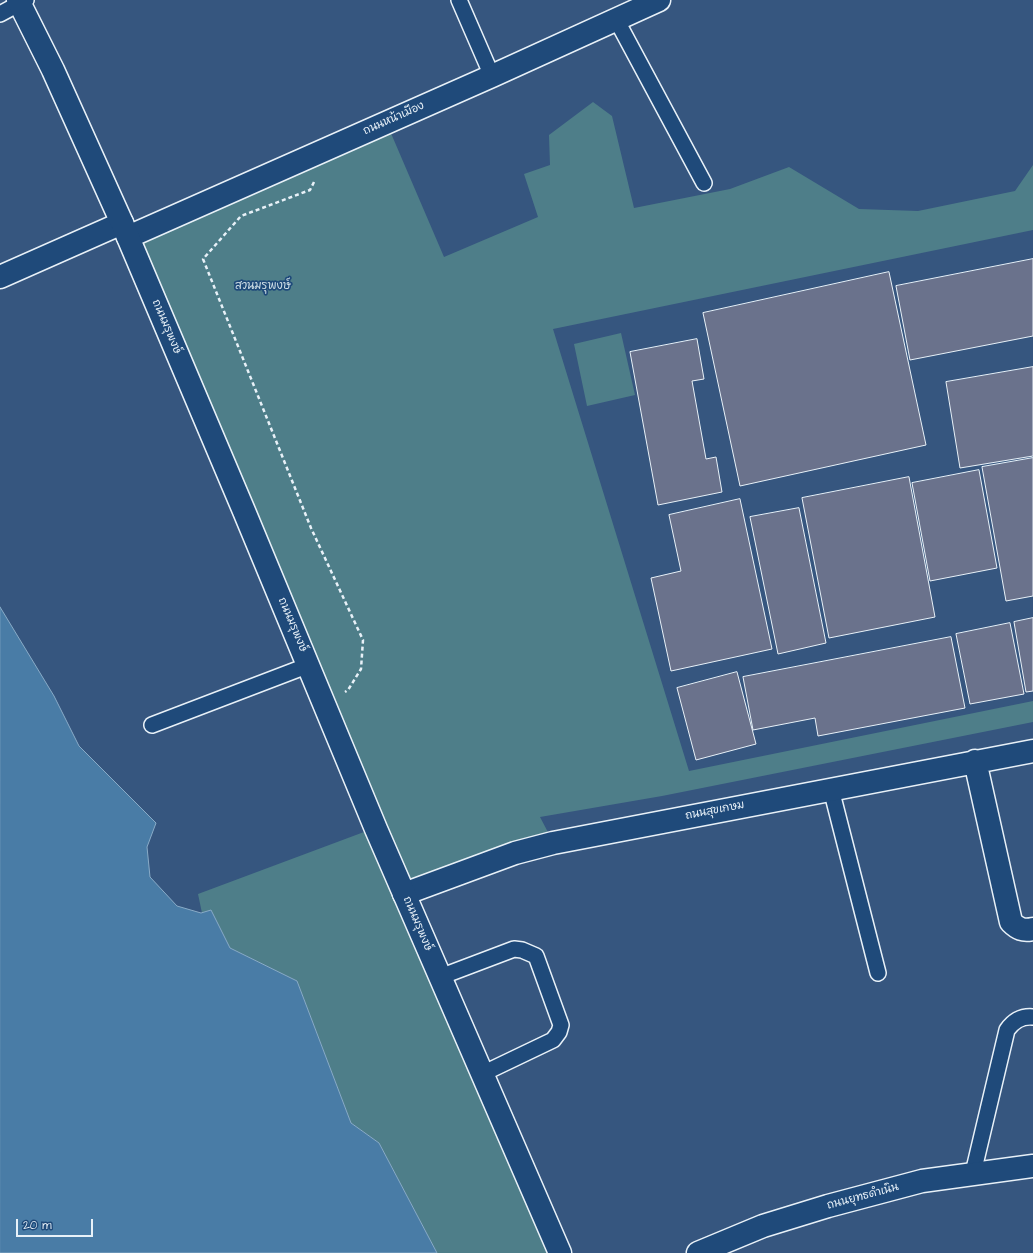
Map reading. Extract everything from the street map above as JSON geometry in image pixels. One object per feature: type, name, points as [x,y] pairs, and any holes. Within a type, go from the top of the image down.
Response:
[{"type":"street","name":"ถนนหน้าเมือง","points":[[0,278],[125,230],[331,147],[659,0]]},
{"type":"street","name":"ถนนมรุพงษ์","points":[[21,1],[125,230],[404,894],[560,1253]]},
{"type":"street","name":"ถนนสุขเกษม","points":[[404,894],[515,853],[552,843],[975,761],[1032,754]]},
{"type":"street","points":[[975,761],[1011,922],[1017,928],[1025,930],[1033,929]]},
{"type":"street","name":"ถนนยุทธดำเนิน","points":[[698,1253],[763,1226],[828,1206],[922,1181],[1033,1166]]},
{"type":"lane","points":[[459,0],[492,76]]},
{"type":"lane","points":[[0,14],[21,1]]},
{"type":"lane","points":[[616,19],[704,183]]},
{"type":"lane","points":[[152,725],[309,665]]},
{"type":"lane","points":[[831,789],[878,973]]},
{"type":"lane","points":[[440,977],[514,949],[522,950],[536,956],[560,1025],[558,1032],[553,1040],[482,1074]]},
{"type":"lane","points":[[973,1173],[1007,1030],[1012,1023],[1024,1016],[1033,1017]]},
{"type":"path","points":[[323,702],[348,690],[355,680],[361,669],[363,640],[311,528],[203,259],[241,216],[310,190],[331,147]]},
{"type":"green space","name":"สวนมรุพงษ์","points":[[593,102],[612,116],[634,208],[730,189],[789,167],[859,209],[918,211],[1015,191],[1033,165],[1033,230],[553,329],[689,771],[1033,701],[1033,722],[662,796],[540,817],[551,838],[406,893],[560,1253],[437,1253],[379,1143],[351,1123],[297,981],[230,948],[211,910],[202,913],[198,894],[372,829],[139,239],[387,124],[444,257],[538,217],[524,174],[550,165],[549,135]]},
{"type":"green space","points":[[621,333],[635,395],[587,406],[574,344]]},
{"type":"water","points":[[0,607],[54,696],[79,746],[156,823],[147,847],[150,877],[177,906],[201,913],[211,910],[230,948],[297,981],[351,1123],[379,1143],[437,1253],[0,1253]]},
{"type":"building","points":[[1033,259],[1033,336],[910,360],[896,286]]},
{"type":"building","points":[[889,272],[926,445],[740,486],[703,313]]},
{"type":"building","points":[[697,339],[704,379],[692,381],[706,459],[716,457],[722,492],[658,505],[630,352]]},
{"type":"building","points":[[1033,367],[1033,456],[960,468],[946,382]]},
{"type":"building","points":[[1033,458],[1033,596],[1006,601],[982,467]]},
{"type":"building","points":[[979,470],[997,568],[930,581],[912,483]]},
{"type":"building","points":[[909,477],[935,617],[829,638],[802,498]]},
{"type":"building","points":[[740,499],[772,649],[671,671],[651,578],[681,571],[669,515]]},
{"type":"building","points":[[799,508],[826,643],[778,654],[750,517]]},
{"type":"building","points":[[1033,618],[1033,691],[1026,692],[1014,622]]},
{"type":"building","points":[[1010,623],[1024,694],[970,704],[956,634]]},
{"type":"building","points":[[951,637],[965,708],[818,736],[815,718],[753,730],[743,677]]},
{"type":"building","points":[[737,672],[756,744],[696,760],[677,688]]}]
